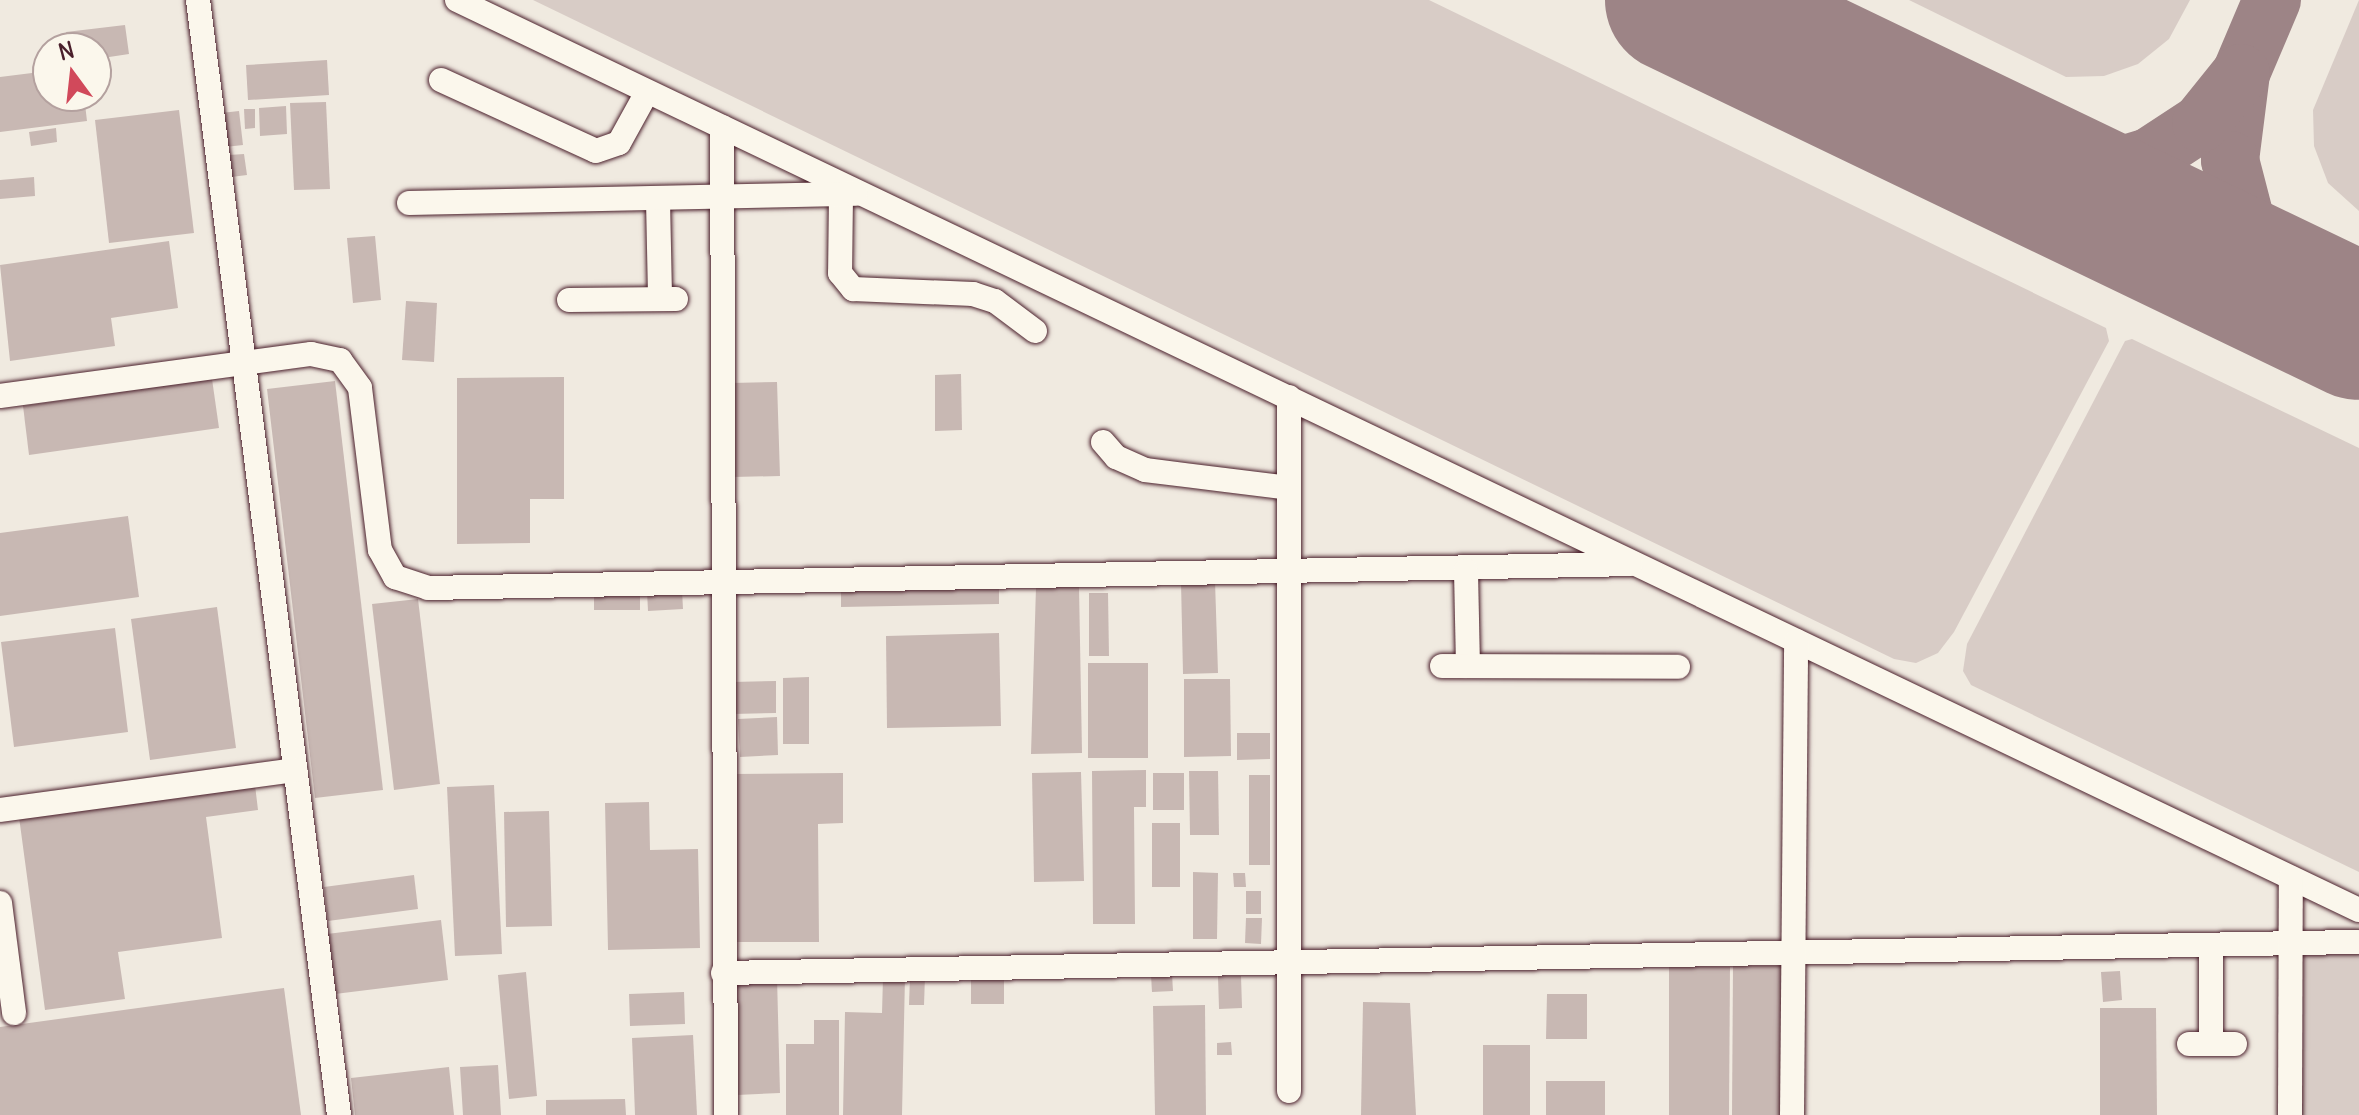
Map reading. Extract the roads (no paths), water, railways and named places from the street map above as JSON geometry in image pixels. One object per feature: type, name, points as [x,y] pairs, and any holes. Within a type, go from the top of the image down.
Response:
[{"type":"street","points":[[198,0],[339,1115]]},
{"type":"street","points":[[457,0],[722,127],[850,195],[1289,397],[2359,910]]},
{"type":"street","points":[[441,80],[596,151],[619,143],[647,92]]},
{"type":"street","points":[[722,127],[726,199],[721,585],[726,1115]]},
{"type":"street","points":[[409,203],[850,195]]},
{"type":"street","points":[[850,195],[840,273],[853,289],[973,294],[1005,307],[1035,331]]},
{"type":"street","points":[[569,300],[668,299],[658,200]]},
{"type":"street","points":[[1,392],[311,354],[340,360],[360,388],[380,550],[395,577],[428,588],[1466,571],[1636,564]]},
{"type":"street","points":[[1289,397],[1289,1091]]},
{"type":"street","points":[[1103,442],[1116,457],[1145,470],[1289,488]]},
{"type":"street","points":[[1466,571],[1468,666]]},
{"type":"street","points":[[1792,1115],[1796,641]]},
{"type":"street","points":[[1442,666],[1678,667]]},
{"type":"street","points":[[0,810],[295,770]]},
{"type":"street","points":[[2290,1115],[2291,878]]},
{"type":"street","points":[[0,903],[14,1013]]},
{"type":"street","points":[[723,973],[1289,965],[2359,942]]},
{"type":"street","points":[[2211,946],[2212,1044]]}]
